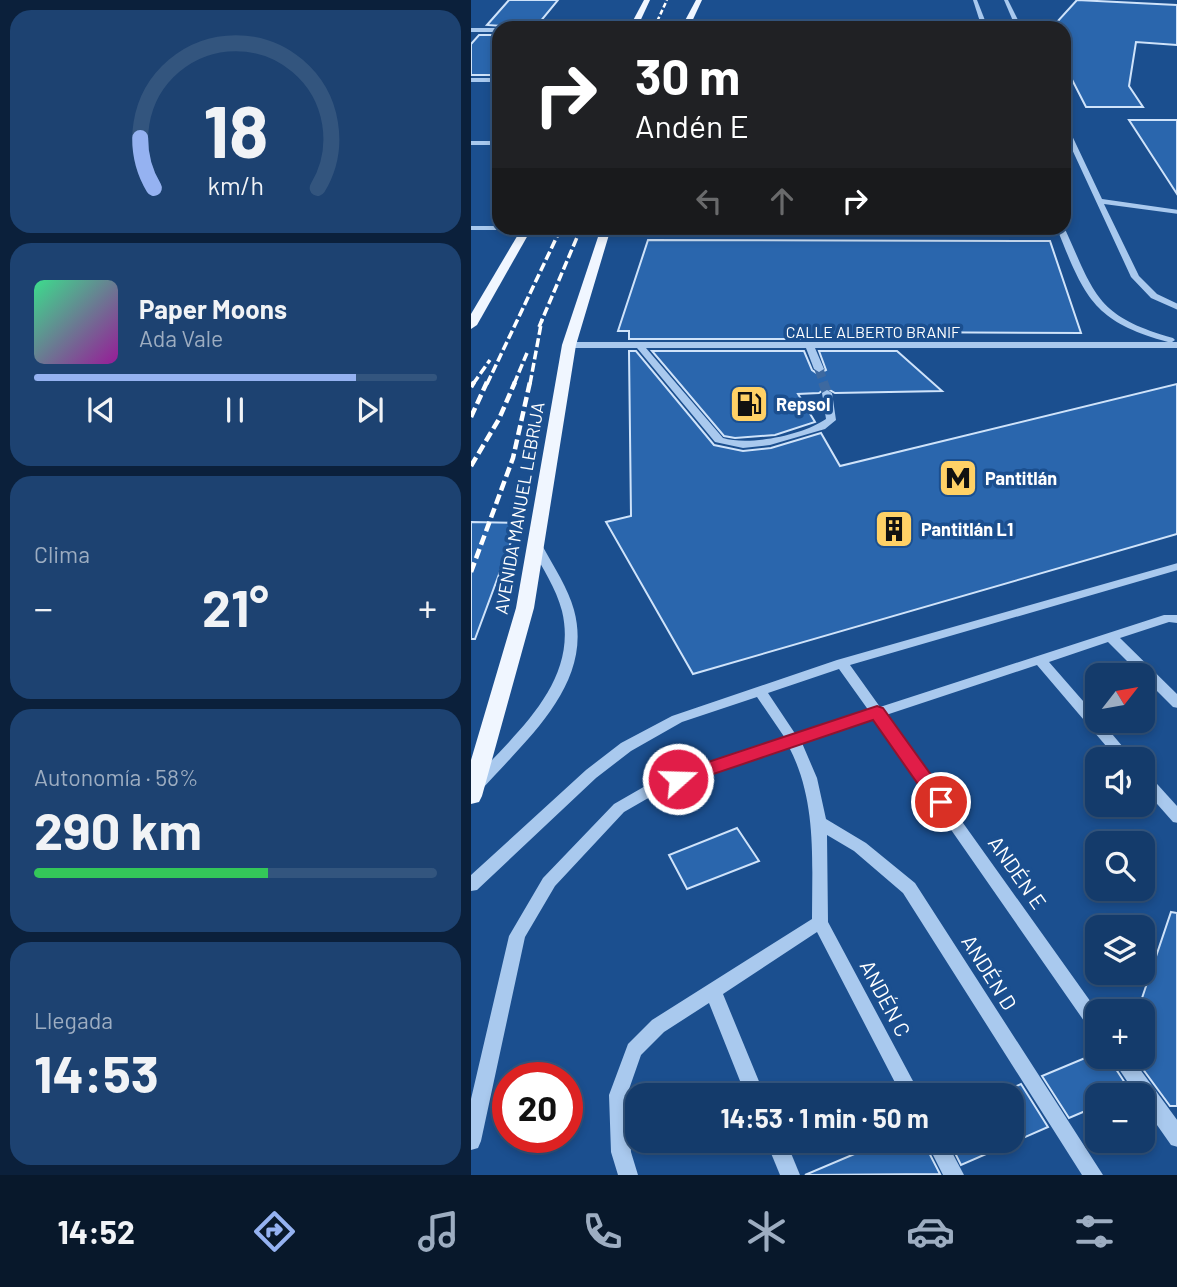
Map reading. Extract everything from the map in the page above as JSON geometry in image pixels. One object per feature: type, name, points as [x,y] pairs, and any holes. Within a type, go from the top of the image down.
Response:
[{"type":"main road","points":[[636,21],[647,0]]},
{"type":"main road","points":[[688,21],[699,0]]},
{"type":"main road","points":[[471,325],[523,235]]},
{"type":"main road","name":"AVENIDA MANUEL LEBRIJA","points":[[472,793],[525,608],[569,345],[604,235]]},
{"type":"street","points":[[975,0],[982,21]]},
{"type":"street","points":[[1006,0],[1016,21]]},
{"type":"street","points":[[471,30],[492,30]]},
{"type":"street","points":[[471,80],[492,80]]},
{"type":"street","points":[[1071,139],[1135,277],[1154,296],[1177,308]]},
{"type":"street","points":[[471,143],[492,143]]},
{"type":"street","points":[[1101,201],[1177,212]]},
{"type":"street","points":[[471,228],[492,228]]},
{"type":"street","points":[[1065,235],[1094,302],[1122,323],[1177,343]]},
{"type":"street","name":"CALLE ALBERTO BRANIF","points":[[569,345],[810,347],[1177,343]]},
{"type":"street","points":[[640,346],[719,440],[730,446],[746,446],[822,427],[831,420],[832,412],[827,393]]},
{"type":"street","points":[[810,347],[819,369]]},
{"type":"street","points":[[472,793],[557,693],[570,663],[572,630],[568,610],[537,547]]},
{"type":"street","points":[[471,885],[591,774],[626,747],[677,719],[842,663],[1177,566]]},
{"type":"street","points":[[471,1141],[517,936],[549,882],[619,808],[652,789],[793,740],[1111,636],[1174,622]]},
{"type":"street","points":[[1111,636],[1177,704]]},
{"type":"street","points":[[1040,660],[1116,747]]},
{"type":"street","name":"ANDÉN E","points":[[842,663],[1085,1008]]},
{"type":"street","points":[[629,1175],[621,1152],[618,1095],[634,1050],[658,1026],[820,922],[818,822],[810,776],[793,740],[759,690]]},
{"type":"street","points":[[1155,792],[1177,818]]},
{"type":"street","name":"ANDÉN D","points":[[818,822],[860,847],[910,888],[1093,1175]]},
{"type":"street","name":"ANDÉN C","points":[[820,922],[905,1083]]},
{"type":"street","points":[[713,992],[751,1083]]},
{"type":"street","points":[[1128,1069],[1177,1138]]},
{"type":"street","points":[[781,1153],[790,1175]]},
{"type":"street","points":[[942,1153],[954,1175]]},
{"type":"building","points":[[509,0],[558,0],[541,21],[492,21],[492,25],[487,25]]},
{"type":"building","points":[[1077,0],[1177,5],[1177,45],[1136,42],[1129,86],[1143,107],[1086,107],[1071,78],[1071,21],[1058,21]]},
{"type":"building","points":[[479,35],[492,35],[492,75],[471,75],[471,44]]},
{"type":"building","points":[[1129,120],[1177,120],[1177,194]]},
{"type":"building","points":[[648,240],[1050,241],[1081,333],[876,332],[884,339],[629,339],[629,331],[618,331]]},
{"type":"building","name":"Pantitlán L1","points":[[629,351],[636,351],[714,445],[743,451],[771,448],[821,433],[840,466],[1177,384],[1177,534],[693,674],[606,522],[631,516]]},
{"type":"building","points":[[652,351],[804,351],[812,370],[818,374],[826,370],[819,351],[897,351],[942,391],[835,393],[826,388],[819,393],[798,394],[815,422],[775,435],[735,438],[724,436]]},
{"type":"building","points":[[471,522],[518,523],[475,639],[471,639]]},
{"type":"building","points":[[737,828],[759,861],[687,889],[669,855]]},
{"type":"building","points":[[1171,912],[1177,913],[1177,1106],[1170,1106],[1143,1069],[1155,1069],[1155,999],[1142,999],[1146,985],[1155,985],[1155,959]]},
{"type":"building","points":[[1085,1058],[1085,1069],[1116,1069],[1125,1083],[1085,1083],[1085,1111],[1069,1118],[1042,1076]]},
{"type":"building","points":[[1024,1089],[1048,1127],[1024,1137]]},
{"type":"building","points":[[857,1153],[929,1153],[940,1174],[805,1175]]},
{"type":"building","points":[[955,1153],[988,1153],[961,1165]]},
{"type":"tunnel","points":[[819,369],[824,384]]},
{"type":"tunnel","points":[[823,382],[827,393]]},
{"type":"railway","points":[[657,21],[667,0]]},
{"type":"railway","points":[[487,384],[558,235]]},
{"type":"railway","points":[[542,321],[578,235]]},
{"type":"railway","points":[[530,384],[542,321]]},
{"type":"railway","points":[[539,327],[542,321]]},
{"type":"railway","points":[[514,384],[527,353]]},
{"type":"railway","points":[[473,384],[490,360]]},
{"type":"railway","points":[[471,387],[474,382]]},
{"type":"railway","points":[[471,417],[487,382]]},
{"type":"railway","points":[[471,466],[499,419],[515,382]]},
{"type":"railway","points":[[471,572],[513,458],[530,382]]},
{"type":"place","name":"Repsol","points":[[749,404]]},
{"type":"place","name":"Pantitlán","points":[[958,478]]},
{"type":"place","name":"Pantitlán L1","points":[[894,529]]},
{"type":"route","points":[[678,779],[877,713],[941,802]]}]
